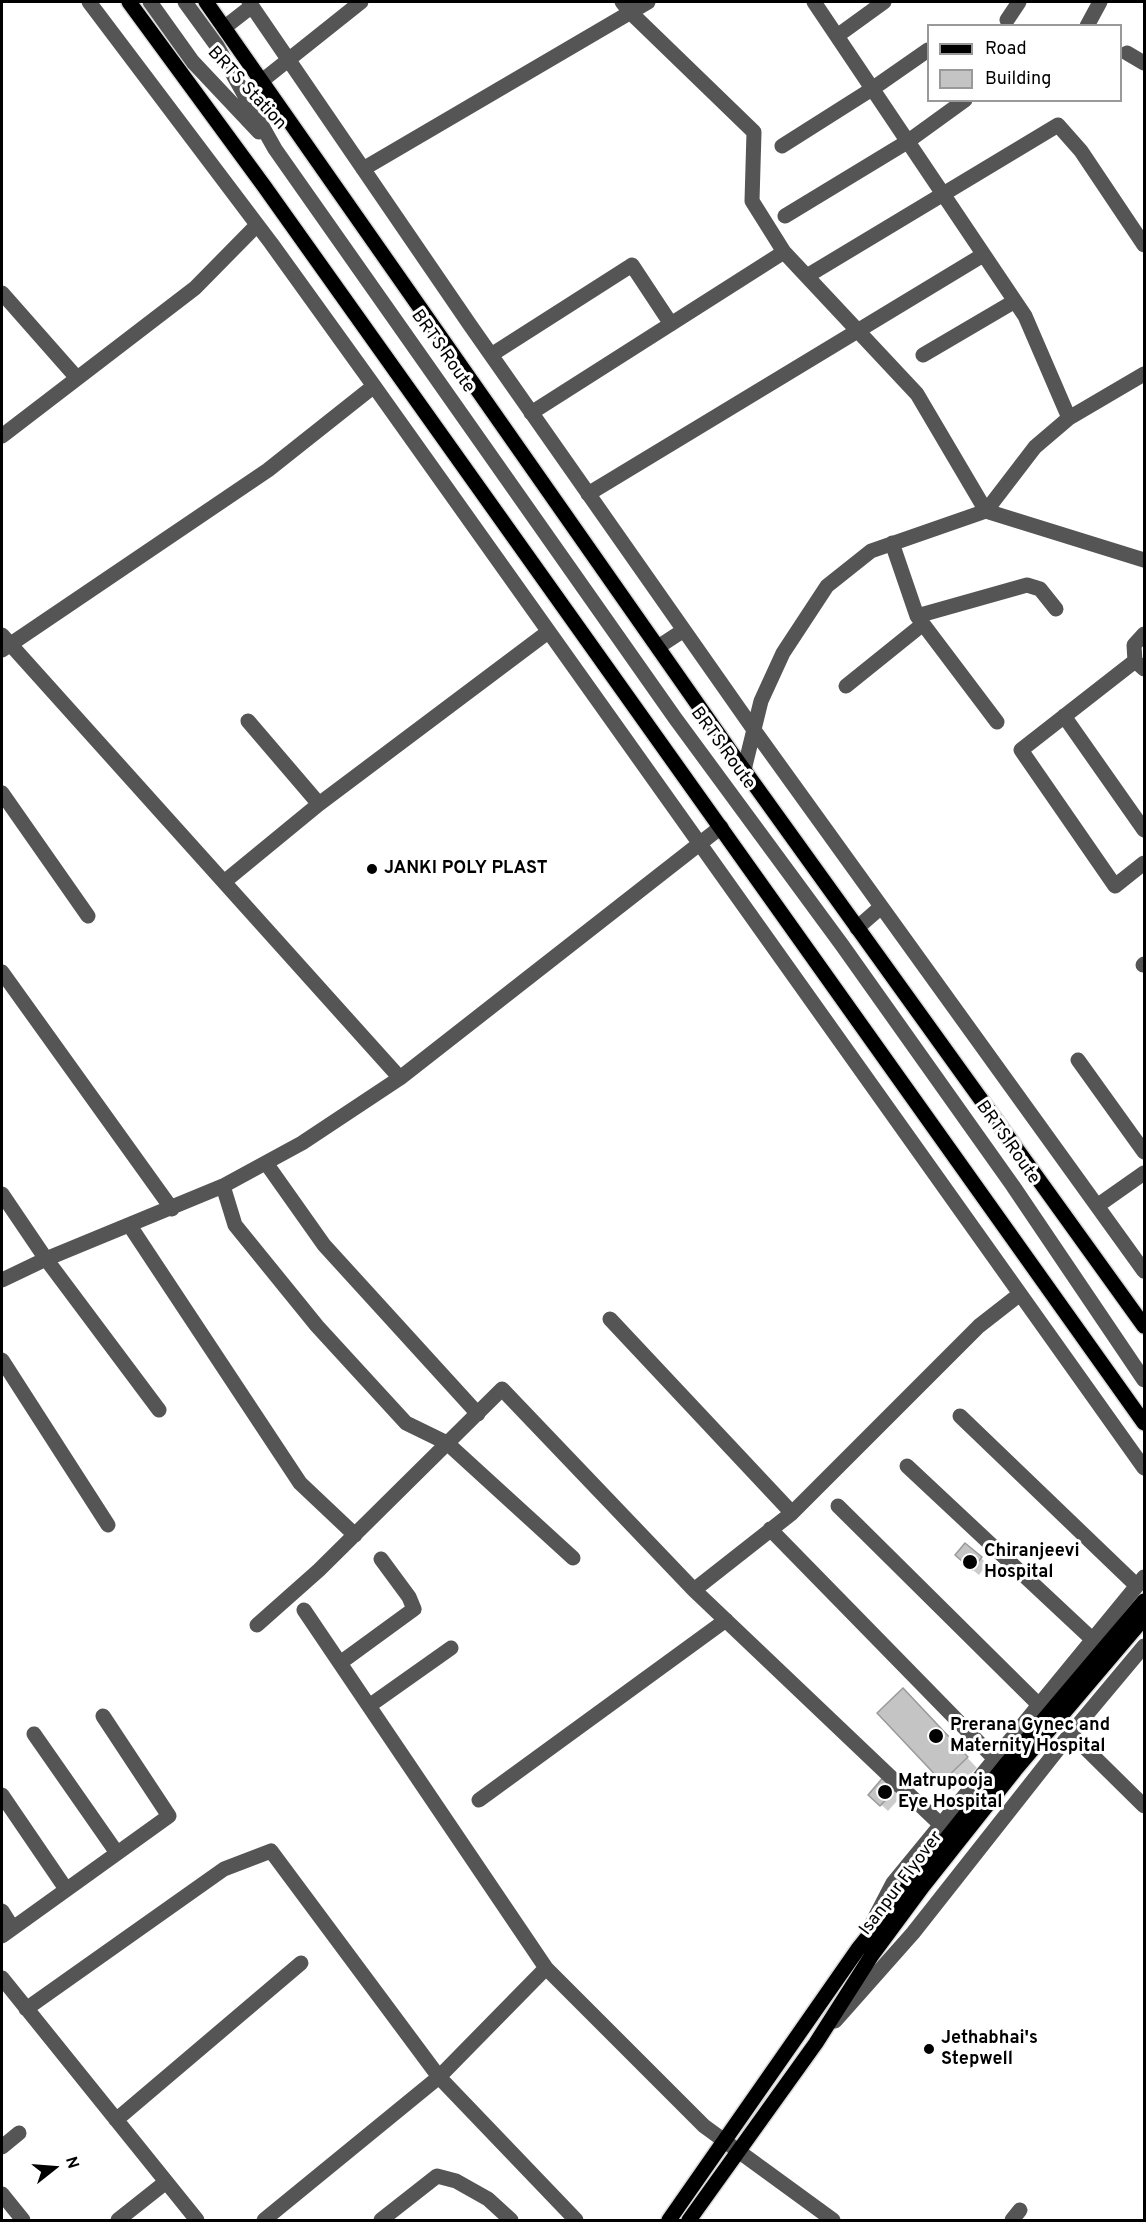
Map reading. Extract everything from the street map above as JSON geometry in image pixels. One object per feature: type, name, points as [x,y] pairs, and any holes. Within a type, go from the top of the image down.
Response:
[{"type":"main road","points":[[129,2],[264,186],[1144,1423]]},
{"type":"main road","points":[[206,2],[263,80],[744,770],[1144,1326]]},
{"type":"main road","name":"Isanpur Flyover","points":[[689,2220],[816,2043],[865,1952],[915,1879],[1007,1763],[1144,1601]]},
{"type":"main road","name":"Isanpur Flyover","points":[[865,1952],[1144,1617]]},
{"type":"main road","points":[[669,2220],[865,1952]]},
{"type":"street","points":[[90,2],[374,386],[1144,1468]]},
{"type":"street","name":"BRTS Station","points":[[150,2],[193,62],[275,149]]},
{"type":"street","name":"BRTS Station","points":[[185,2],[217,46],[275,149]]},
{"type":"street","points":[[263,80],[361,2]]},
{"type":"street","points":[[363,169],[626,6],[648,2]]},
{"type":"street","points":[[814,2],[1025,316],[1069,418]]},
{"type":"street","points":[[837,36],[884,2]]},
{"type":"street","points":[[1007,20],[1019,2]]},
{"type":"street","points":[[1088,24],[1100,2]]},
{"type":"street","points":[[225,27],[251,4],[531,413],[754,730],[1144,1271]]},
{"type":"street","points":[[626,6],[754,132],[752,201],[784,252],[916,394],[986,511],[1144,560]]},
{"type":"street","points":[[782,146],[927,51]]},
{"type":"street","points":[[1127,53],[1144,63]]},
{"type":"street","points":[[785,216],[908,142],[962,102]]},
{"type":"street","points":[[807,276],[1058,125],[1081,152],[1144,245]]},
{"type":"street","name":"BRTS Route","points":[[275,149],[675,718],[1013,1186],[1143,1376]]},
{"type":"street","points":[[2,436],[195,288],[257,225]]},
{"type":"street","points":[[531,413],[784,252]]},
{"type":"street","points":[[588,494],[983,255]]},
{"type":"street","points":[[491,355],[632,265],[671,324]]},
{"type":"street","points":[[2,293],[77,378]]},
{"type":"street","points":[[922,355],[1015,301]]},
{"type":"street","points":[[744,770],[761,701],[783,653],[827,586],[871,551],[986,511],[1035,447],[1069,418],[1144,374]]},
{"type":"street","points":[[374,386],[268,470],[4,643],[400,1078]]},
{"type":"street","points":[[892,543],[920,620],[998,722]]},
{"type":"street","points":[[846,686],[920,620],[1027,585],[1040,590],[1056,609]]},
{"type":"street","points":[[658,648],[684,630]]},
{"type":"street","points":[[224,882],[320,804],[548,632]]},
{"type":"street","points":[[1144,634],[1134,645],[1140,665],[1064,716],[1021,750],[1115,886],[1144,863]]},
{"type":"street","points":[[1064,716],[1144,830]]},
{"type":"street","points":[[248,721],[320,804]]},
{"type":"street","points":[[2,793],[88,916]]},
{"type":"street","points":[[2,1280],[46,1259],[130,1227],[223,1186],[302,1143],[400,1078],[721,827]]},
{"type":"street","points":[[857,928],[881,907]]},
{"type":"street","points":[[2,972],[172,1209]]},
{"type":"street","points":[[1078,1060],[1144,1152]]},
{"type":"street","points":[[266,1163],[324,1245],[477,1413]]},
{"type":"street","points":[[1098,1206],[1144,1173]]},
{"type":"street","points":[[223,1186],[235,1225],[317,1326],[406,1423],[447,1443],[573,1558]]},
{"type":"street","points":[[2,1194],[46,1259],[159,1410]]},
{"type":"street","points":[[130,1227],[300,1483],[355,1534]]},
{"type":"street","points":[[694,1590],[792,1513],[979,1326],[1020,1294]]},
{"type":"street","points":[[610,1319],[792,1513]]},
{"type":"street","points":[[2,1360],[108,1525]]},
{"type":"street","points":[[257,1625],[355,1534],[502,1389],[694,1590],[940,1824]]},
{"type":"street","points":[[865,1952],[893,1883],[1141,1581],[960,1416]]},
{"type":"street","points":[[907,1466],[1093,1640]]},
{"type":"street","points":[[838,1506],[1039,1705]]},
{"type":"street","points":[[770,1529],[994,1758]]},
{"type":"street","points":[[340,1663],[414,1609],[409,1597],[381,1559]]},
{"type":"street","points":[[304,1610],[546,1968],[704,2126],[833,2220]]},
{"type":"street","points":[[479,1800],[726,1620]]},
{"type":"street","points":[[816,2043],[913,1933],[1144,1646]]},
{"type":"street","points":[[369,1706],[451,1648]]},
{"type":"street","points":[[2,1911],[7,1931],[169,1816],[103,1716]]},
{"type":"street","points":[[34,1734],[117,1853]]},
{"type":"street","points":[[1071,1734],[1144,1806]]},
{"type":"street","points":[[2,1795],[66,1889]]},
{"type":"street","points":[[26,2009],[224,1869],[271,1851],[439,2077],[576,2220]]},
{"type":"street","points":[[116,2120],[301,1963]]},
{"type":"street","points":[[264,2220],[439,2077],[546,1968]]},
{"type":"street","points":[[2,1978],[197,2220]]},
{"type":"street","points":[[2,2147],[19,2133]]},
{"type":"street","points":[[381,2220],[437,2176],[456,2181],[488,2199],[511,2220]]},
{"type":"street","points":[[118,2220],[166,2182]]},
{"type":"street","points":[[2,2196],[23,2220]]},
{"type":"building","points":[[965,1543],[982,1557],[972,1570],[955,1555]]},
{"type":"building","points":[[903,1688],[968,1757],[942,1782],[877,1713]]},
{"type":"building","points":[[886,1774],[899,1786],[880,1806],[868,1795]]},
{"type":"place","name":"JANKI POLY PLAST","points":[[372,869]]},
{"type":"place","name":"Chiranjeevi Hospital","points":[[970,1562]]},
{"type":"place","name":"Prerana Gynec and Maternity Hospital","points":[[936,1736]]},
{"type":"place","name":"Matrupooja Eye Hospital","points":[[885,1792]]},
{"type":"place","name":"Jethabhai's Stepwell","points":[[929,2049]]}]
